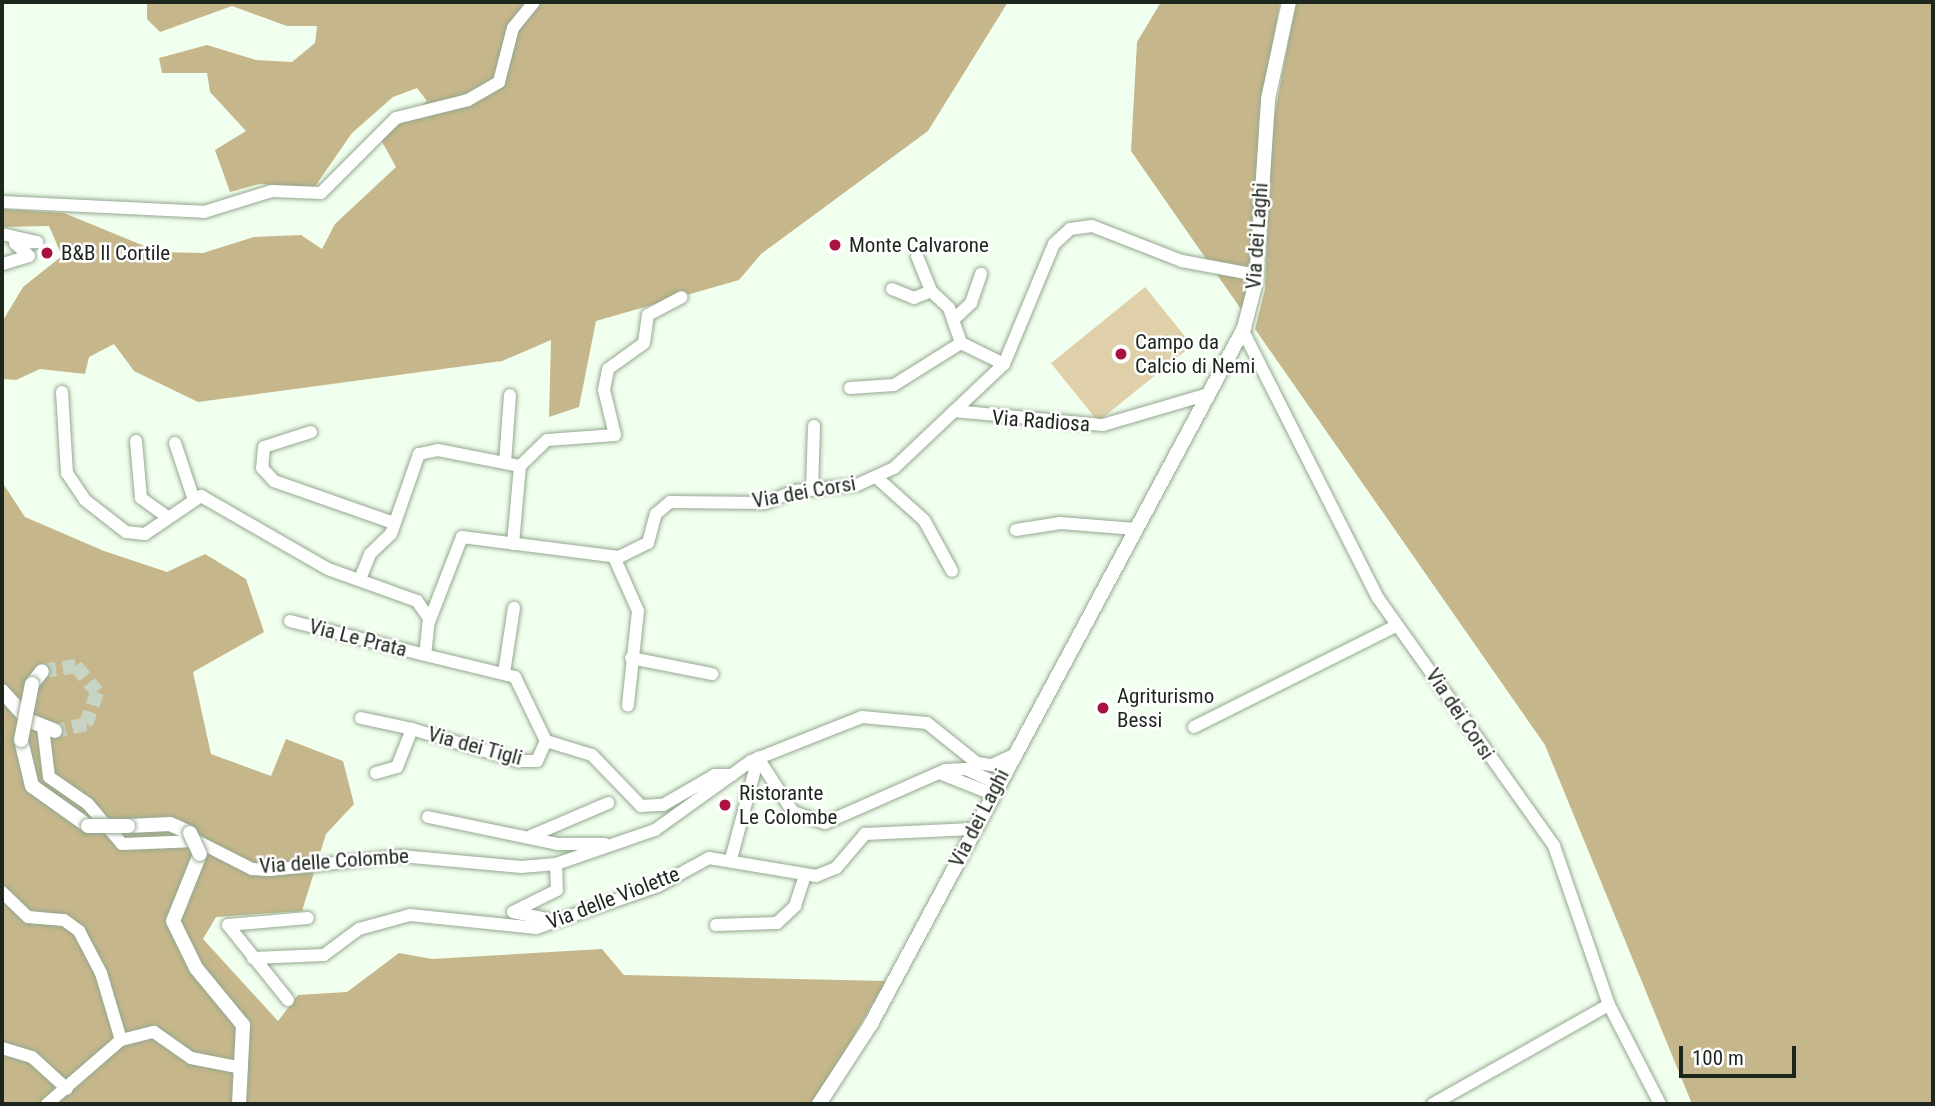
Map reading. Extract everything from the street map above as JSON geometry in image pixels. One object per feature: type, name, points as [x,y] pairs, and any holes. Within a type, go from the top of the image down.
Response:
[{"type":"main road","name":"Via dei Laghi","points":[[819,1104],[871,1024],[995,785],[1243,331],[1257,275],[1265,121],[1289,2]]},
{"type":"main road","points":[[40,673],[23,710],[21,740],[32,786],[88,826],[173,824],[190,833],[200,854],[174,905],[174,923],[200,973],[241,1019],[242,1068],[239,1104]]},
{"type":"main road","points":[[2,691],[49,729]]},
{"type":"street","points":[[2,202],[208,212],[268,191],[326,191],[396,118],[468,100],[499,82],[513,28],[534,2]]},
{"type":"street","name":"Via dei Corsi","points":[[429,622],[438,613],[459,539],[614,557],[648,543],[658,512],[670,502],[765,503],[876,477],[913,454],[1004,364],[1054,244],[1074,227],[1092,226],[1176,259],[1257,275]]},
{"type":"street","points":[[2,234],[37,242],[15,243],[28,257],[2,264]]},
{"type":"street","points":[[917,257],[931,291],[953,320],[961,343],[1004,364]]},
{"type":"street","points":[[953,320],[971,303],[981,274]]},
{"type":"street","points":[[892,289],[914,298],[931,291]]},
{"type":"street","points":[[513,544],[520,466],[547,440],[615,435],[604,390],[608,369],[644,343],[649,313],[682,297]]},
{"type":"street","name":"Via dei Corsi","points":[[1243,331],[1396,626],[1554,846],[1609,1005],[1660,1104]]},
{"type":"street","points":[[850,388],[894,385],[961,343]]},
{"type":"street","points":[[62,392],[65,466],[83,498],[135,536],[193,497],[205,497],[328,569],[419,602],[429,622],[425,655]]},
{"type":"street","name":"Via Radiosa","points":[[954,411],[1103,425],[1208,394]]},
{"type":"street","points":[[505,463],[510,396]]},
{"type":"street","points":[[813,490],[814,426]]},
{"type":"street","points":[[311,432],[264,447],[262,468],[274,481],[394,523]]},
{"type":"street","points":[[136,441],[139,495],[166,516]]},
{"type":"street","points":[[175,443],[193,497]]},
{"type":"street","points":[[360,579],[394,523],[422,452],[520,466]]},
{"type":"street","points":[[876,477],[920,515],[952,571]]},
{"type":"street","points":[[1016,530],[1060,523],[1136,529]]},
{"type":"street","points":[[614,557],[637,604],[628,705]]},
{"type":"street","points":[[514,608],[504,673],[525,687],[546,741],[592,755],[646,807],[667,803],[715,775],[732,775]]},
{"type":"street","name":"Via Le Prata","points":[[290,621],[504,673]]},
{"type":"street","points":[[1194,727],[1396,626]]},
{"type":"street","points":[[631,658],[712,674]]},
{"type":"street","name":"Via delle Colombe","points":[[49,729],[49,777],[88,804],[125,846],[187,840],[252,869],[270,870],[401,856],[521,867],[556,864],[623,844],[670,822],[758,758],[839,723],[883,715],[931,725],[977,764],[995,785]]},
{"type":"street","points":[[361,718],[412,729]]},
{"type":"street","name":"Via dei Tigli","points":[[376,773],[397,768],[412,729],[517,761],[537,761],[546,741]]},
{"type":"street","points":[[977,764],[992,765],[1011,756]]},
{"type":"street","points":[[758,758],[793,812],[825,823],[937,774],[961,769],[995,785]]},
{"type":"street","points":[[758,758],[732,859],[805,876],[833,871],[865,834],[972,829]]},
{"type":"street","points":[[520,836],[558,828],[608,803]]},
{"type":"street","points":[[428,817],[563,845],[623,844]]},
{"type":"street","points":[[558,828],[563,845]]},
{"type":"street","name":"Via delle Violette","points":[[253,958],[324,956],[351,933],[404,915],[456,916],[515,929],[557,921],[658,886],[705,860],[732,859]]},
{"type":"street","points":[[556,864],[557,890],[513,912],[557,921]]},
{"type":"street","points":[[716,925],[777,923],[794,906],[805,876]]},
{"type":"street","points":[[2,892],[27,917],[64,920],[79,932],[101,973],[121,1040]]},
{"type":"street","points":[[288,1000],[253,958],[229,923],[308,918]]},
{"type":"street","points":[[1433,1104],[1609,1005]]},
{"type":"street","points":[[47,1104],[121,1040],[154,1032],[191,1058],[242,1068]]},
{"type":"street","points":[[2,1048],[32,1057],[66,1089]]},
{"type":"shaded area","points":[[147,2],[1008,2],[928,131],[761,254],[739,280],[596,321],[579,407],[549,417],[551,340],[502,361],[198,402],[134,371],[114,344],[89,357],[85,374],[40,369],[16,380],[2,379],[2,322],[23,287],[62,256],[49,226],[2,227],[2,209],[64,213],[159,252],[203,253],[254,237],[301,235],[322,249],[335,224],[396,167],[381,140],[427,101],[417,88],[393,97],[352,133],[314,188],[259,184],[230,192],[215,150],[246,131],[210,92],[207,73],[162,73],[159,58],[207,45],[256,60],[292,62],[315,43],[317,26],[287,26],[232,6],[160,32],[147,19]]},
{"type":"shaded area","points":[[1161,2],[1280,2],[1259,121],[1255,261],[1243,312],[1131,151],[1137,42]]},
{"type":"shaded area","points":[[1296,2],[1933,2],[1933,1104],[1692,1104],[1545,745],[1255,329],[1265,289],[1272,128]]},
{"type":"shaded area","name":"Campo da Calcio di Nemi","points":[[1145,287],[1192,345],[1098,421],[1051,363]]},
{"type":"shaded area","points":[[2,482],[25,517],[104,551],[167,572],[205,554],[246,579],[264,632],[193,672],[211,754],[271,776],[286,739],[343,761],[354,804],[326,834],[302,911],[216,917],[203,939],[278,1021],[298,995],[347,992],[399,953],[432,959],[602,949],[624,975],[886,981],[814,1104],[2,1104]]},
{"type":"tunnel","points":[[42,671],[76,666],[97,692],[86,724],[55,731]]},
{"type":"place","name":"Monte Calvarone","points":[[835,245]]},
{"type":"place","name":"B&B Il Cortile","points":[[47,253]]},
{"type":"place","name":"Campo da Calcio di Nemi","points":[[1121,354]]},
{"type":"place","name":"Agriturismo Bessi","points":[[1103,708]]},
{"type":"place","name":"Ristorante Le Colombe","points":[[725,805]]}]
